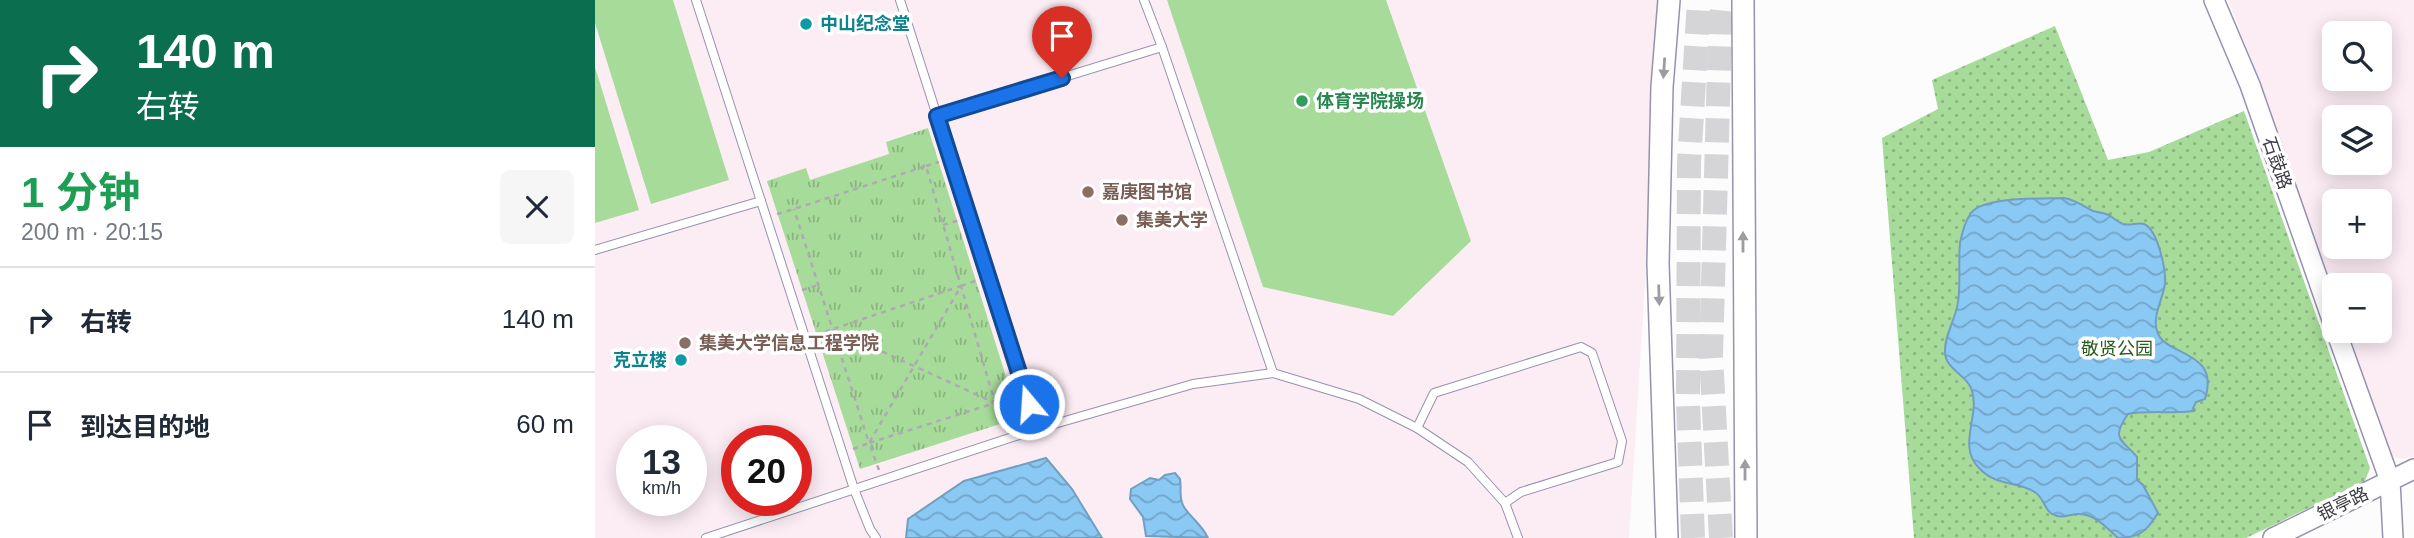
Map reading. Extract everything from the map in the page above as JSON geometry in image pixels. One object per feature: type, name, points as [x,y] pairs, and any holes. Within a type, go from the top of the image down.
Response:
[{"type":"main road","points":[[1667,538],[1658,263],[1662,87],[1669,0]]},
{"type":"main road","points":[[1743,0],[1746,538]]},
{"type":"street","name":"石鼓路","points":[[2214,0],[2250,85],[2322,292]]},
{"type":"street","name":"石鼓路","points":[[2340,343],[2390,481],[2393,538]]},
{"type":"street","name":"银亭路","points":[[2273,538],[2414,469]]},
{"type":"lane","points":[[696,0],[854,489],[876,538]]},
{"type":"lane","points":[[900,0],[1037,429]]},
{"type":"lane","points":[[1144,0],[1273,373]]},
{"type":"lane","points":[[937,116],[1162,47]]},
{"type":"lane","points":[[595,250],[761,201]]},
{"type":"lane","points":[[1417,428],[1434,393],[1581,347],[1592,353],[1622,441],[1618,462],[1521,492],[1505,503]]},
{"type":"lane","points":[[706,538],[1037,429],[1193,384],[1273,373],[1359,399],[1417,428],[1468,462],[1505,503],[1518,538]]},
{"type":"path","points":[[766,218],[951,158]]},
{"type":"path","points":[[926,166],[995,403],[1010,438]]},
{"type":"path","points":[[794,209],[882,480]]},
{"type":"path","points":[[943,225],[969,217]]},
{"type":"path","points":[[805,339],[988,277]]},
{"type":"path","points":[[791,294],[818,285]]},
{"type":"path","points":[[869,443],[961,286]]},
{"type":"path","points":[[833,329],[995,403]]},
{"type":"path","points":[[842,452],[995,403]]},
{"type":"shaded area","name":"集美大学","points":[[595,0],[1663,0],[1629,538],[595,538]]},
{"type":"shaded area","points":[[2228,0],[2414,0],[2414,457],[2402,459],[2389,455],[2350,343],[2392,343],[2392,273],[2326,273]]},
{"type":"green space","points":[[595,0],[673,0],[729,180],[651,204],[595,23]]},
{"type":"green space","points":[[1167,0],[1386,0],[1471,241],[1393,316],[1263,287]]},
{"type":"green space","name":"敬贤公园","points":[[2055,26],[2108,160],[2149,152],[2244,111],[2322,332],[2322,343],[2326,343],[2370,468],[2365,481],[2246,538],[1914,538],[1882,138],[1938,109],[1932,80]]},
{"type":"green space","points":[[595,67],[639,210],[595,223]]},
{"type":"green space","points":[[928,128],[1019,418],[860,469],[767,181],[806,168],[810,180],[889,154],[886,142]]},
{"type":"water","points":[[2064,198],[2109,215],[2123,224],[2144,224],[2149,228],[2160,251],[2165,278],[2156,320],[2157,331],[2170,346],[2199,362],[2208,383],[2205,399],[2196,402],[2194,411],[2128,414],[2122,423],[2119,435],[2137,457],[2137,480],[2143,485],[2158,513],[2146,529],[2132,537],[2118,538],[2090,516],[2057,516],[2047,509],[2036,493],[2022,486],[1993,479],[1979,468],[1973,459],[1969,441],[1974,401],[1972,391],[1970,385],[1946,359],[1946,340],[1958,302],[1960,243],[1965,223],[1971,213],[2001,201]]},
{"type":"water","points":[[1046,458],[1072,489],[1102,538],[906,538],[908,519],[964,481]]},
{"type":"water","points":[[1175,473],[1180,479],[1182,504],[1208,538],[1146,536],[1143,517],[1130,499],[1131,489],[1150,478],[1159,480],[1165,475]]},
{"type":"tunnel","points":[[1693,538],[1688,402],[1689,163],[1699,0]]},
{"type":"tunnel","points":[[1721,538],[1711,356],[1723,0]]},
{"type":"place","name":"中山纪念堂","points":[[806,24]]},
{"type":"place","name":"体育学院操场","points":[[1302,101]]},
{"type":"place","name":"嘉庚图书馆","points":[[1088,192]]},
{"type":"place","name":"集美大学","points":[[1122,220]]},
{"type":"place","name":"集美大学信息工程学院","points":[[685,343]]},
{"type":"place","name":"克立楼","points":[[681,360]]},
{"type":"route","points":[[1029,404],[937,116],[1062,78]]}]
